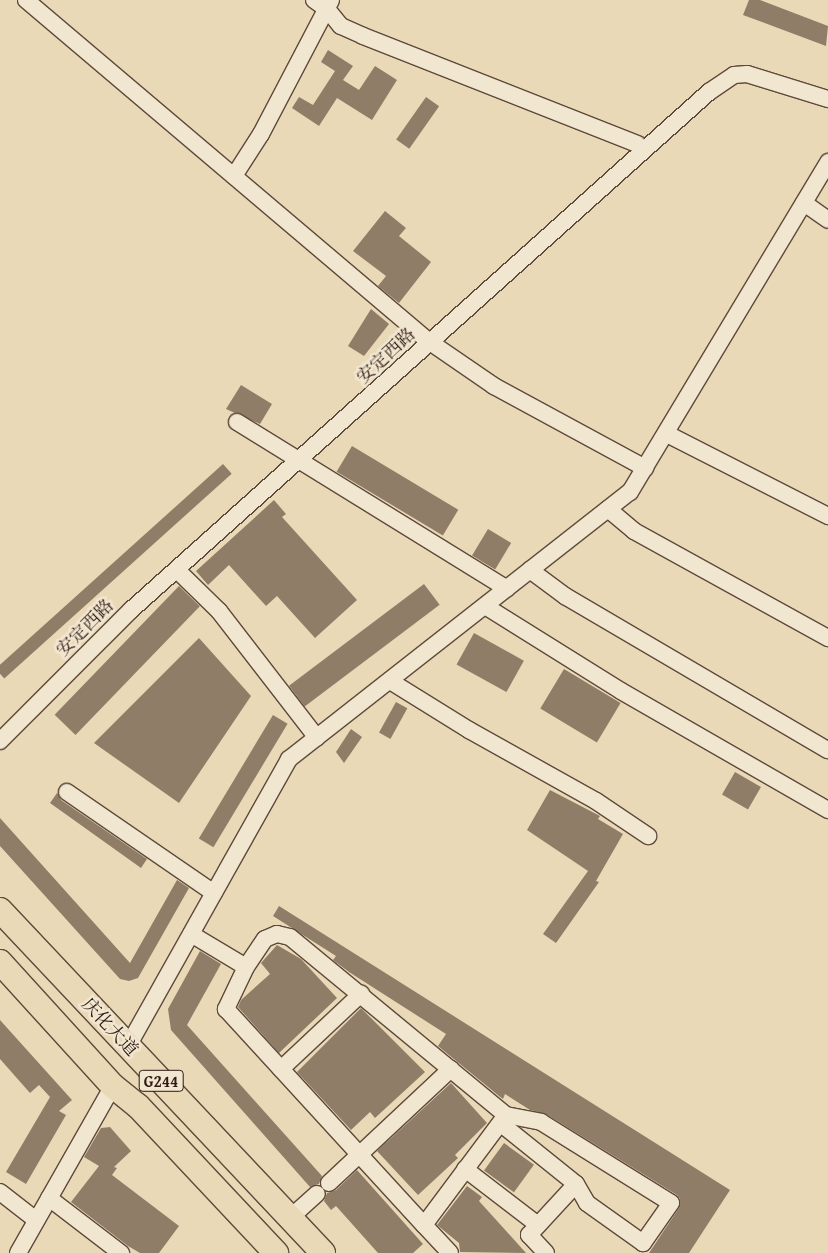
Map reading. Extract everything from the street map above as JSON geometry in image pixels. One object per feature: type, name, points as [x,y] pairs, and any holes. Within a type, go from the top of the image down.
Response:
[{"type":"highway","name":"庆化大道","points":[[0,910],[323,1253]]},
{"type":"highway","name":"G244","points":[[0,962],[113,1086],[138,1106],[276,1253]]},
{"type":"street","points":[[26,0],[427,339],[494,386],[645,468]]},
{"type":"street","points":[[314,0],[329,5],[341,26],[363,36],[637,144]]},
{"type":"street","points":[[234,176],[261,134],[329,5]]},
{"type":"street","name":"安定西路","points":[[0,740],[295,459],[702,85],[728,68],[762,68],[828,90]]},
{"type":"street","name":"安定西路","points":[[427,339],[724,80],[734,75],[758,76],[828,99]]},
{"type":"street","points":[[128,1046],[289,759],[630,492],[667,434],[828,162]]},
{"type":"street","points":[[804,203],[828,220]]},
{"type":"street","points":[[237,422],[506,589]]},
{"type":"street","points":[[667,434],[828,516]]},
{"type":"street","name":"安定西路","points":[[0,728],[125,604],[295,459]]},
{"type":"street","points":[[608,509],[634,531],[828,638]]},
{"type":"street","points":[[177,570],[219,611],[317,738]]},
{"type":"street","points":[[530,570],[565,596],[828,750]]},
{"type":"street","points":[[485,606],[621,691],[828,810]]},
{"type":"street","points":[[390,680],[469,730],[596,802],[648,836]]},
{"type":"street","points":[[67,792],[214,893]]},
{"type":"street","points":[[191,934],[246,967]]},
{"type":"street","points":[[450,1253],[226,1009],[246,967],[265,939],[284,934],[452,1069],[503,1118],[576,1184],[587,1203],[644,1243],[671,1204],[542,1122],[503,1118]]},
{"type":"street","points":[[281,1069],[361,994]]},
{"type":"street","points":[[290,1218],[452,1069]]},
{"type":"street","points":[[18,1253],[113,1086]]},
{"type":"street","points":[[424,1225],[503,1118]]},
{"type":"street","points":[[466,1170],[538,1225]]},
{"type":"street","points":[[546,1253],[529,1235],[576,1184]]},
{"type":"street","points":[[0,1192],[36,1220]]},
{"type":"street","points":[[49,1198],[121,1253]]},
{"type":"building","points":[[749,0],[760,0],[828,26],[826,46],[743,15]]},
{"type":"building","points":[[328,50],[353,66],[343,80],[359,90],[375,66],[397,80],[372,120],[337,98],[319,126],[292,108],[299,97],[313,105],[335,71],[321,62]]},
{"type":"building","points":[[426,97],[439,106],[409,149],[396,140]]},
{"type":"building","points":[[385,211],[406,228],[399,236],[431,262],[399,303],[378,286],[386,276],[353,251]]},
{"type":"building","points":[[371,309],[389,324],[364,356],[348,346]]},
{"type":"building","points":[[241,385],[272,404],[260,424],[226,409]]},
{"type":"building","points":[[352,446],[458,510],[443,536],[337,472]]},
{"type":"building","points":[[223,464],[232,474],[4,678],[0,674],[0,665]]},
{"type":"building","points":[[274,500],[286,514],[282,517],[357,600],[315,638],[277,596],[266,606],[229,565],[208,585],[196,571]]},
{"type":"building","points":[[488,529],[511,543],[495,569],[472,556]]},
{"type":"building","points":[[424,584],[440,605],[305,706],[289,686]]},
{"type":"building","points":[[179,586],[200,606],[76,735],[55,715]]},
{"type":"building","points":[[474,633],[524,661],[506,692],[457,664]]},
{"type":"building","points":[[199,638],[251,696],[179,803],[94,743]]},
{"type":"building","points":[[564,669],[621,703],[597,742],[540,708]]},
{"type":"building","points":[[396,702],[407,708],[390,739],[379,733]]},
{"type":"building","points":[[273,715],[288,724],[213,847],[199,838]]},
{"type":"building","points":[[351,729],[362,737],[344,763],[336,752]]},
{"type":"building","points":[[735,772],[761,787],[748,810],[722,795]]},
{"type":"building","points":[[550,790],[600,816],[598,819],[623,834],[596,881],[599,882],[556,943],[543,934],[588,871],[527,830]]},
{"type":"building","points":[[57,793],[61,800],[147,859],[141,868],[50,803]]},
{"type":"building","points":[[0,818],[130,963],[177,880],[189,888],[138,978],[129,981],[120,979],[0,846]]},
{"type":"building","points":[[279,906],[730,1190],[689,1253],[649,1253],[679,1208],[680,1199],[677,1195],[546,1114],[530,1110],[505,1094],[503,1099],[438,1046],[446,1034],[349,972],[333,960],[336,956],[273,916]]},
{"type":"building","points":[[277,945],[301,959],[337,998],[279,1053],[238,1007],[241,1000],[270,974],[261,963]]},
{"type":"building","points":[[200,951],[221,964],[187,1025],[322,1176],[319,1184],[310,1187],[171,1030],[168,1009]]},
{"type":"building","points":[[361,1008],[425,1072],[375,1118],[370,1112],[351,1130],[297,1072]]},
{"type":"building","points":[[0,1020],[72,1100],[59,1111],[66,1115],[26,1184],[6,1172],[50,1097],[39,1085],[30,1093],[0,1059]]},
{"type":"building","points":[[451,1083],[487,1123],[455,1155],[458,1158],[418,1195],[377,1151]]},
{"type":"building","points":[[110,1127],[131,1151],[114,1167],[117,1168],[112,1175],[179,1226],[159,1253],[140,1253],[128,1246],[71,1202],[99,1166],[84,1157],[101,1128]]},
{"type":"building","points":[[504,1143],[534,1165],[514,1192],[484,1171]]},
{"type":"building","points":[[357,1170],[423,1244],[413,1253],[378,1253],[336,1206],[331,1210],[324,1201],[327,1193],[336,1190]]},
{"type":"building","points":[[467,1186],[482,1197],[479,1201],[526,1253],[460,1252],[459,1243],[437,1225]]}]
